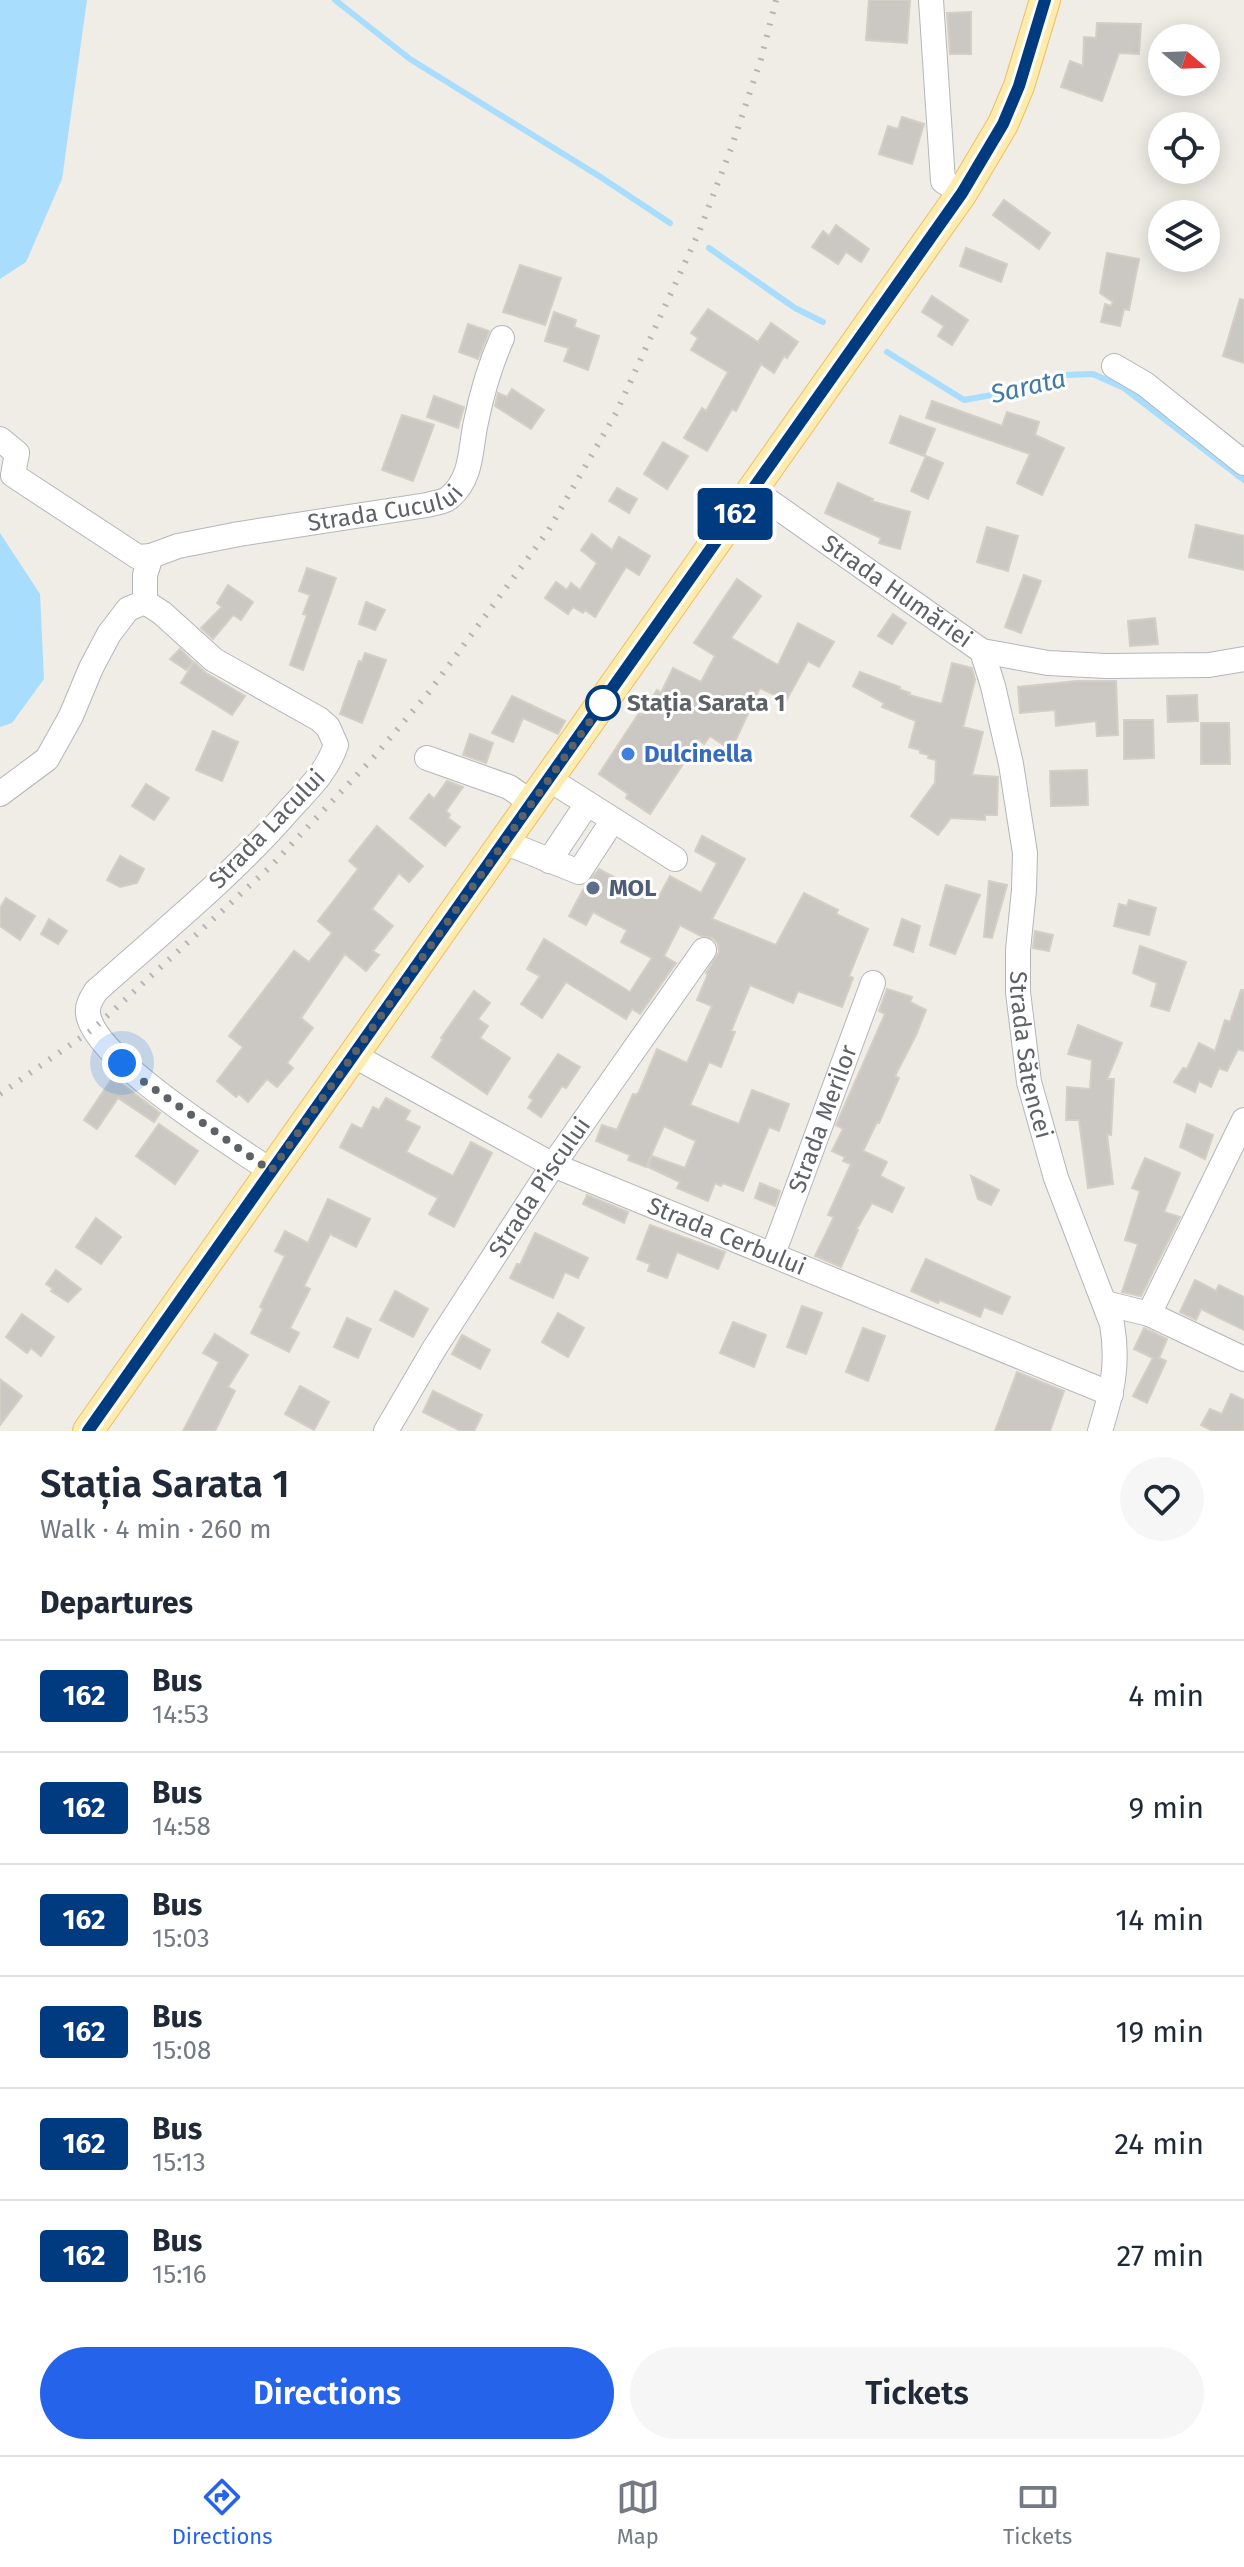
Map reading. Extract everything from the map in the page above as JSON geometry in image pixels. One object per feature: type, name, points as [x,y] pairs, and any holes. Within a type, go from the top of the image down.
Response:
[{"type":"main road","points":[[88,1431],[962,193],[1003,124],[1019,86],[1045,0]]},
{"type":"street","points":[[931,0],[943,181],[962,193]]},
{"type":"street","name":"Strada Cucului","points":[[151,556],[178,546],[239,534],[449,499],[463,482],[471,462],[475,424],[489,367],[502,338]]},
{"type":"street","points":[[1114,366],[1145,384],[1244,463]]},
{"type":"street","points":[[0,439],[17,453],[13,475],[138,557],[151,556],[145,575],[145,602],[128,609],[109,634],[47,759],[0,794]]},
{"type":"street","name":"Strada Humăriei","points":[[753,490],[982,651],[1048,663],[1106,666],[1209,665],[1244,659]]},
{"type":"street","name":"Strada Lacului","points":[[145,602],[162,613],[214,660],[319,719],[328,727],[336,745],[328,766],[275,826],[225,876],[96,991],[88,1004],[93,1029],[122,1063],[271,1171]]},
{"type":"street","name":"Strada Sătencei","points":[[982,651],[1011,764],[1025,853],[1018,992],[1029,1082],[1056,1178],[1105,1303],[1116,1347],[1116,1370],[1100,1431]]},
{"type":"street","points":[[427,758],[509,787],[540,791],[587,804],[675,859]]},
{"type":"street","points":[[0,775],[47,759]]},
{"type":"street","points":[[549,861],[587,804]]},
{"type":"street","points":[[504,842],[579,872],[613,820]]},
{"type":"street","name":"Strada Piscului","points":[[386,1431],[426,1360],[553,1165],[704,950]]},
{"type":"street","name":"Strada Merilor","points":[[773,1254],[873,983]]},
{"type":"street","name":"Strada Cerbului","points":[[353,1055],[553,1165],[1111,1394]]},
{"type":"street","points":[[1149,1314],[1244,1120]]},
{"type":"street","points":[[1105,1303],[1149,1314],[1244,1359]]},
{"type":"water","points":[[0,0],[87,0],[62,179],[26,262],[0,279]]},
{"type":"water","points":[[0,533],[40,594],[44,679],[12,723],[0,727]]},
{"type":"building","points":[[869,0],[910,0],[907,43],[866,40]]},
{"type":"building","points":[[971,12],[971,54],[950,54],[947,13]]},
{"type":"building","points":[[1097,23],[1141,24],[1139,54],[1119,53],[1102,101],[1061,87],[1070,61],[1083,66],[1084,37],[1096,38]]},
{"type":"building","points":[[902,117],[924,124],[912,164],[879,154],[888,126],[898,129]]},
{"type":"building","points":[[1004,200],[1050,233],[1039,249],[993,215]]},
{"type":"building","points":[[836,225],[869,249],[861,262],[846,252],[838,264],[812,247],[823,231],[829,236]]},
{"type":"building","points":[[966,248],[1007,264],[1001,282],[960,266]]},
{"type":"building","points":[[1107,253],[1139,259],[1129,310],[1124,309],[1120,326],[1101,322],[1105,304],[1111,306],[1113,302],[1100,293]]},
{"type":"building","points":[[520,265],[561,278],[545,325],[503,312]]},
{"type":"building","points":[[932,296],[968,320],[952,345],[938,336],[944,326],[922,312]]},
{"type":"building","points":[[1240,299],[1244,300],[1244,363],[1223,356]]},
{"type":"building","points":[[708,309],[758,342],[771,323],[798,342],[787,358],[784,356],[774,373],[761,364],[736,411],[732,409],[707,451],[684,438],[702,408],[706,411],[728,372],[691,350],[698,338],[691,333]]},
{"type":"building","points":[[554,312],[576,320],[574,327],[599,336],[588,370],[564,361],[569,348],[545,341]]},
{"type":"building","points":[[468,324],[489,331],[478,359],[459,352]]},
{"type":"building","points":[[512,389],[544,410],[531,429],[495,406],[498,393],[507,397]]},
{"type":"building","points":[[434,396],[464,407],[458,428],[427,417]]},
{"type":"building","points":[[932,401],[1002,426],[1007,412],[1039,422],[1035,435],[1064,448],[1042,495],[1017,483],[1030,454],[926,418]]},
{"type":"building","points":[[402,415],[434,425],[413,481],[382,470]]},
{"type":"building","points":[[900,416],[935,429],[924,456],[890,443]]},
{"type":"building","points":[[663,442],[688,456],[667,489],[644,474]]},
{"type":"building","points":[[926,456],[943,463],[928,499],[911,491]]},
{"type":"building","points":[[838,483],[873,499],[871,501],[910,512],[900,549],[879,543],[881,538],[825,513]]},
{"type":"building","points":[[617,488],[637,499],[629,513],[609,501]]},
{"type":"building","points":[[1196,525],[1244,536],[1244,570],[1189,557]]},
{"type":"building","points":[[987,527],[1018,536],[1008,571],[977,562]]},
{"type":"building","points":[[592,534],[612,550],[619,537],[650,556],[639,575],[626,567],[595,617],[573,607],[568,614],[545,598],[556,582],[567,590],[571,583],[580,590],[597,563],[581,550]]},
{"type":"building","points":[[307,568],[336,578],[303,670],[290,665],[307,615],[303,614],[310,595],[299,591]]},
{"type":"building","points":[[1024,575],[1041,581],[1021,633],[1005,627]]},
{"type":"building","points":[[737,579],[761,596],[731,638],[778,665],[798,623],[834,642],[819,667],[808,661],[786,701],[760,688],[731,750],[710,736],[704,744],[699,740],[650,814],[599,774],[639,713],[641,715],[657,690],[661,693],[673,668],[701,682],[715,656],[694,643]]},
{"type":"building","points":[[228,585],[253,602],[241,620],[233,615],[213,639],[201,628],[222,607],[217,603]]},
{"type":"building","points":[[366,602],[385,610],[375,630],[359,624]]},
{"type":"building","points":[[893,614],[906,623],[892,644],[878,636]]},
{"type":"building","points":[[1155,618],[1158,644],[1130,646],[1128,621]]},
{"type":"building","points":[[180,649],[193,662],[186,670],[170,659]]},
{"type":"building","points":[[365,653],[386,660],[362,723],[340,714],[359,661],[362,662]]},
{"type":"building","points":[[194,662],[206,673],[245,696],[232,715],[181,683]]},
{"type":"building","points":[[952,663],[972,668],[975,680],[963,727],[983,732],[972,775],[998,777],[997,815],[985,815],[985,820],[951,818],[938,835],[911,816],[935,783],[936,760],[909,747],[916,721],[882,707],[884,703],[853,686],[860,672],[900,687],[909,695],[942,704]]},
{"type":"building","points":[[1116,681],[1118,735],[1097,736],[1096,721],[1056,726],[1055,710],[1020,713],[1018,687]]},
{"type":"building","points":[[1197,695],[1198,721],[1168,722],[1167,696]]},
{"type":"building","points":[[512,696],[565,721],[558,734],[523,718],[513,742],[492,733]]},
{"type":"building","points":[[1124,720],[1153,720],[1154,758],[1124,759]]},
{"type":"building","points":[[1201,723],[1229,723],[1230,764],[1201,764]]},
{"type":"building","points":[[213,731],[238,742],[222,781],[196,770]]},
{"type":"building","points":[[470,734],[493,743],[486,763],[463,755]]},
{"type":"building","points":[[1087,770],[1088,805],[1051,806],[1050,771]]},
{"type":"building","points":[[447,781],[463,787],[446,811],[450,815],[448,818],[460,827],[445,846],[410,818],[429,794],[434,799]]},
{"type":"building","points":[[146,784],[169,798],[154,820],[132,806]]},
{"type":"building","points":[[377,826],[423,866],[409,882],[399,873],[372,909],[393,926],[373,951],[379,955],[366,971],[345,954],[301,1018],[313,1028],[287,1063],[293,1068],[277,1087],[267,1079],[248,1102],[239,1094],[236,1097],[217,1081],[243,1047],[229,1036],[294,951],[309,962],[332,933],[318,921],[358,869],[349,861]]},
{"type":"building","points":[[702,836],[745,859],[712,919],[776,945],[804,893],[838,910],[836,914],[868,929],[849,976],[853,978],[842,1007],[798,991],[793,1003],[750,985],[731,1031],[735,1032],[721,1067],[709,1062],[690,1105],[739,1124],[752,1090],[789,1104],[779,1131],[769,1127],[743,1191],[715,1183],[708,1201],[677,1188],[680,1182],[648,1167],[652,1156],[685,1168],[696,1141],[664,1126],[646,1167],[628,1160],[630,1155],[596,1141],[602,1125],[617,1130],[633,1094],[639,1092],[657,1049],[687,1063],[712,1006],[697,1000],[706,973],[719,952],[713,938],[701,936],[680,925],[664,956],[676,963],[640,1014],[632,1009],[626,1019],[566,982],[542,1018],[521,1004],[540,976],[527,969],[544,939],[630,992],[652,958],[621,942],[627,930],[593,912],[586,925],[569,916],[585,886],[599,869],[657,900],[670,876],[701,893],[717,863],[695,851]]},
{"type":"building","points":[[120,856],[144,869],[137,883],[120,887],[107,880]]},
{"type":"building","points":[[989,881],[1007,885],[992,938],[984,937]]},
{"type":"building","points":[[946,885],[980,895],[955,954],[930,945]]},
{"type":"building","points":[[6,898],[35,916],[20,940],[0,926],[0,908]]},
{"type":"building","points":[[1129,900],[1156,908],[1149,935],[1114,926],[1119,904],[1127,906]]},
{"type":"building","points":[[49,919],[67,931],[58,944],[41,934]]},
{"type":"building","points":[[902,919],[920,926],[913,952],[894,945]]},
{"type":"building","points":[[1035,931],[1053,935],[1049,951],[1033,948]]},
{"type":"building","points":[[1140,946],[1186,962],[1169,1011],[1151,1006],[1157,983],[1133,973]]},
{"type":"building","points":[[887,989],[912,997],[910,1002],[926,1010],[895,1076],[899,1078],[879,1123],[863,1151],[887,1162],[880,1176],[904,1188],[892,1212],[872,1203],[856,1230],[841,1267],[815,1256],[834,1217],[828,1215],[851,1164],[832,1151],[843,1129],[836,1125],[885,1014],[879,1011]]},
{"type":"building","points":[[1241,990],[1244,990],[1244,1051],[1238,1049],[1227,1071],[1219,1068],[1211,1087],[1199,1081],[1195,1092],[1174,1082],[1183,1068],[1187,1069],[1199,1043],[1215,1051],[1225,1020],[1230,1022]]},
{"type":"building","points":[[474,991],[490,1003],[478,1019],[488,1026],[480,1038],[510,1058],[487,1094],[432,1057],[441,1038]]},
{"type":"building","points":[[1078,1025],[1122,1043],[1107,1079],[1114,1079],[1111,1135],[1107,1134],[1113,1184],[1088,1188],[1079,1120],[1066,1120],[1067,1087],[1090,1089],[1092,1060],[1068,1054]]},
{"type":"building","points":[[558,1054],[580,1067],[566,1088],[562,1086],[541,1117],[528,1108],[533,1100],[529,1097]]},
{"type":"building","points":[[113,1077],[160,1113],[154,1122],[118,1098],[97,1129],[84,1120]]},
{"type":"building","points":[[386,1098],[410,1111],[405,1120],[420,1127],[406,1152],[453,1176],[471,1142],[492,1153],[454,1227],[429,1214],[438,1198],[340,1147],[352,1124],[362,1129],[373,1107],[379,1110]]},
{"type":"building","points":[[159,1124],[198,1151],[175,1184],[136,1156]]},
{"type":"building","points":[[1187,1124],[1213,1135],[1205,1159],[1180,1147]]},
{"type":"building","points":[[1145,1158],[1180,1173],[1164,1212],[1180,1217],[1141,1296],[1122,1292],[1138,1244],[1125,1240],[1140,1191],[1132,1188]]},
{"type":"building","points":[[971,1176],[999,1190],[991,1205],[978,1199]]},
{"type":"building","points":[[760,1183],[780,1191],[775,1206],[755,1198]]},
{"type":"building","points":[[587,1195],[628,1212],[624,1223],[583,1204]]},
{"type":"building","points":[[328,1199],[370,1219],[356,1247],[330,1234],[304,1286],[310,1289],[290,1328],[299,1333],[289,1352],[251,1333],[285,1256],[275,1251],[285,1231],[308,1243]]},
{"type":"building","points":[[96,1218],[121,1237],[101,1264],[76,1247]]},
{"type":"building","points":[[650,1225],[725,1252],[718,1269],[677,1252],[667,1278],[648,1271],[650,1264],[637,1259]]},
{"type":"building","points":[[535,1233],[588,1258],[578,1278],[565,1272],[553,1298],[510,1278],[517,1264],[520,1265]]},
{"type":"building","points":[[926,1259],[1010,1297],[1002,1314],[984,1307],[980,1317],[911,1291]]},
{"type":"building","points":[[56,1270],[81,1289],[68,1302],[46,1284]]},
{"type":"building","points":[[1195,1280],[1216,1291],[1219,1285],[1244,1297],[1244,1330],[1201,1309],[1196,1320],[1180,1312]]},
{"type":"building","points":[[395,1291],[428,1309],[413,1337],[380,1320]]},
{"type":"building","points":[[802,1306],[822,1313],[806,1354],[787,1347]]},
{"type":"building","points":[[558,1313],[584,1328],[568,1357],[542,1342]]},
{"type":"building","points":[[22,1314],[54,1337],[41,1356],[31,1348],[27,1353],[6,1337]]},
{"type":"building","points":[[347,1318],[371,1329],[358,1358],[334,1347]]},
{"type":"building","points":[[733,1322],[766,1335],[754,1367],[720,1353]]},
{"type":"building","points":[[863,1328],[885,1336],[868,1381],[846,1372]]},
{"type":"building","points":[[1144,1328],[1167,1339],[1159,1358],[1166,1361],[1147,1403],[1133,1396],[1153,1358],[1134,1349]]},
{"type":"building","points":[[215,1334],[248,1355],[228,1387],[235,1391],[215,1431],[183,1431],[219,1362],[203,1353]]},
{"type":"building","points":[[462,1335],[490,1350],[480,1369],[452,1354]]},
{"type":"building","points":[[1017,1372],[1064,1391],[1050,1431],[995,1431]]},
{"type":"building","points":[[0,1379],[22,1396],[0,1425]]},
{"type":"building","points":[[300,1386],[329,1402],[314,1430],[285,1414]]},
{"type":"building","points":[[433,1391],[482,1415],[474,1431],[461,1431],[423,1412]]},
{"type":"building","points":[[1231,1394],[1244,1400],[1244,1431],[1213,1431],[1201,1425],[1210,1409],[1222,1414]]},
{"type":"waterway","points":[[335,0],[410,59],[670,223]]},
{"type":"waterway","points":[[709,248],[795,308],[823,322]]},
{"type":"waterway","name":"Sarata","points":[[887,352],[964,400],[1019,390],[1066,375],[1093,374],[1124,388],[1244,480]]},
{"type":"railway","points":[[0,1094],[93,1029],[269,868],[373,758],[429,692],[548,531],[616,413],[699,232],[761,59],[776,0]]},
{"type":"bus line","name":"162","points":[[88,1431],[962,193],[1003,124],[1019,86],[1045,0]]},
{"type":"place","name":"Stația Sarata 1","points":[[603,703]]},
{"type":"place","name":"Dulcinella","points":[[628,754]]},
{"type":"place","name":"MOL","points":[[593,888]]},
{"type":"route","points":[[122,1063],[271,1171],[610,693],[603,703]]}]
